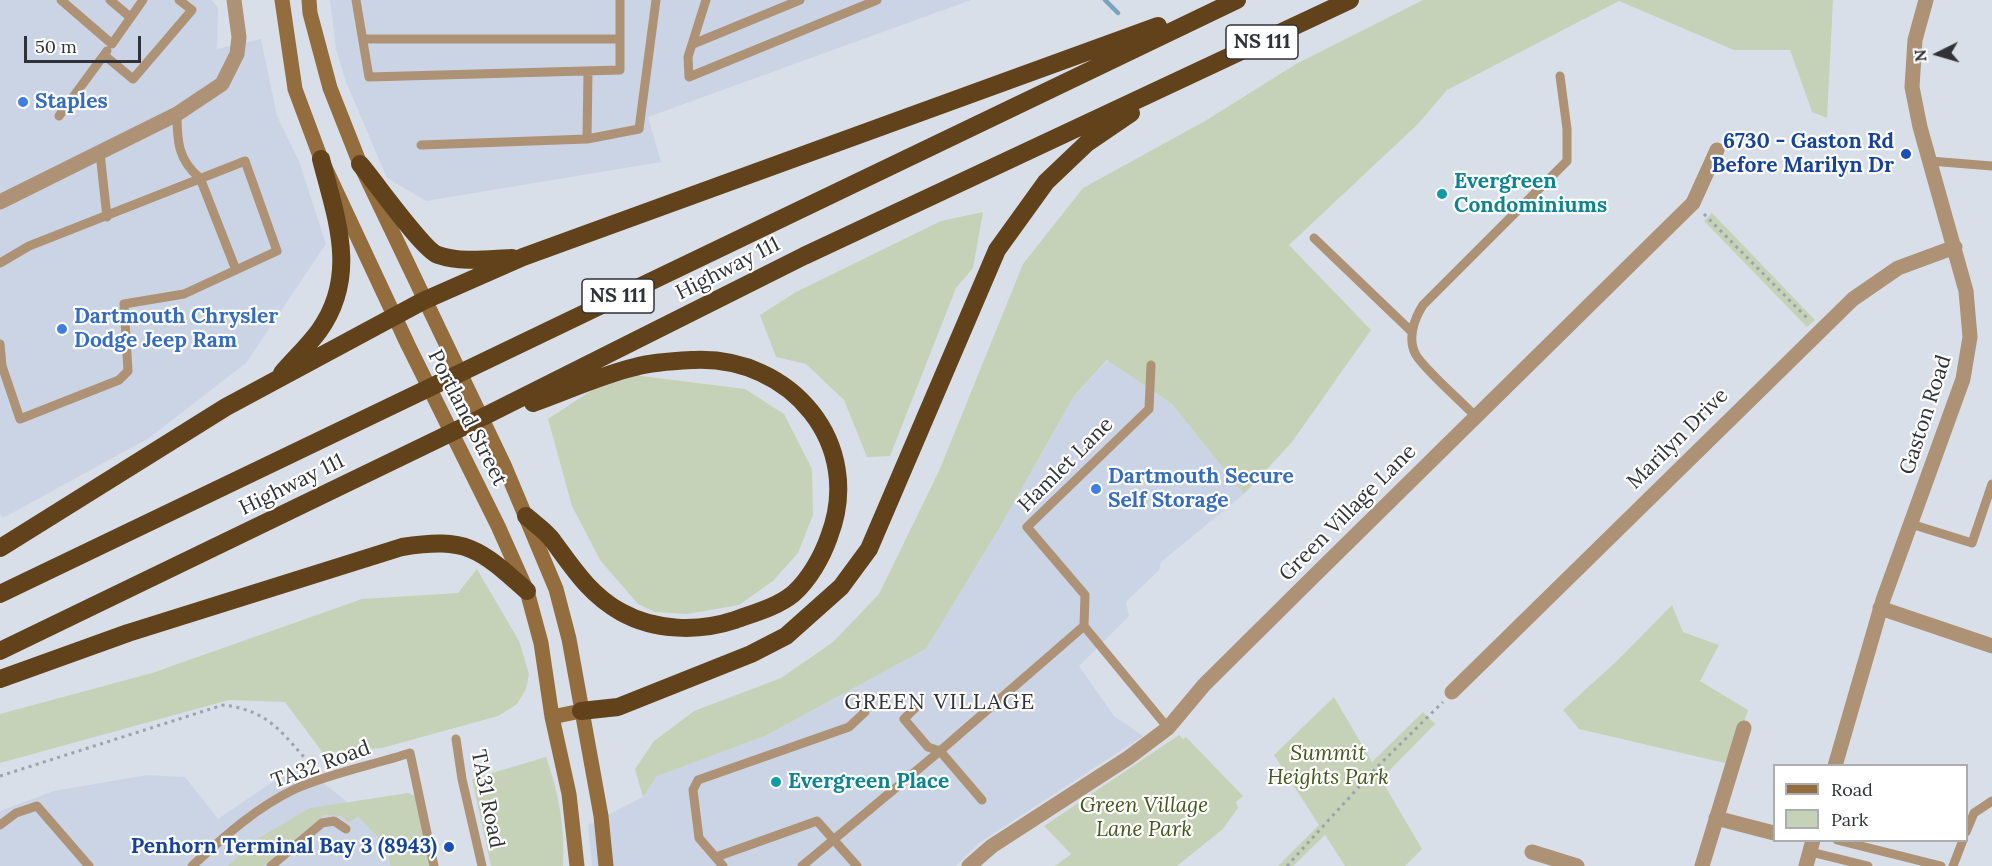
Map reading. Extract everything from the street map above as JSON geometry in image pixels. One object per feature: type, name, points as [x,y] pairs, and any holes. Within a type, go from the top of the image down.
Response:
[{"type":"highway","points":[[0,548],[226,407],[423,301],[523,257],[1230,0]]},
{"type":"highway","name":"Highway 111","points":[[0,594],[1237,0]]},
{"type":"highway","name":"Highway 111","points":[[0,651],[460,428],[804,256],[1350,0]]},
{"type":"highway","points":[[581,711],[618,707],[752,654],[786,636],[841,587],[869,549],[997,250],[1046,182],[1087,143],[1174,84]]},
{"type":"highway","points":[[274,382],[319,331],[333,305],[343,257],[342,241],[321,159]]},
{"type":"highway","points":[[360,164],[418,239],[436,254],[460,260],[523,257]]},
{"type":"highway","points":[[460,428],[636,366],[696,360],[750,367],[790,389],[815,415],[833,446],[840,488],[834,526],[823,553],[792,594],[760,611],[732,621],[690,628],[663,626],[645,621],[622,613],[603,601],[567,564],[552,539],[526,516]]},
{"type":"highway","points":[[0,680],[128,633],[390,551],[421,544],[453,543],[469,548],[493,561],[527,591]]},
{"type":"main road","name":"Portland Street","points":[[282,0],[295,89],[321,159],[527,591],[541,643],[552,717],[568,794],[577,866]]},
{"type":"main road","name":"Portland Street","points":[[309,0],[310,13],[330,88],[360,164],[423,301],[504,465],[556,589],[569,639],[602,816],[606,866]]},
{"type":"main road","points":[[552,717],[581,711]]},
{"type":"street","points":[[4,195],[100,153],[177,114],[222,84],[233,66],[239,37],[234,0]]},
{"type":"street","name":"Gaston Road","points":[[1834,764],[1880,608],[1957,401],[1968,356],[1970,316],[1954,246],[1916,108],[1912,67],[1915,40],[1926,0]]},
{"type":"street","name":"Green Village Lane","points":[[969,866],[992,846],[1128,758],[1168,728],[1204,685],[1693,203],[1717,150]]},
{"type":"street","name":"Marilyn Drive","points":[[1452,692],[1853,299],[1889,273],[1912,260],[1954,246]]},
{"type":"street","points":[[1880,608],[1992,646]]},
{"type":"street","points":[[1702,866],[1744,728]]},
{"type":"street","points":[[1716,818],[1773,833]]},
{"type":"street","points":[[1532,852],[1576,866]]},
{"type":"lane","points":[[61,0],[111,44]]},
{"type":"lane","points":[[110,0],[130,17]]},
{"type":"lane","points":[[59,116],[143,0]]},
{"type":"lane","points":[[104,55],[133,79],[192,10],[179,0]]},
{"type":"lane","points":[[356,0],[369,76],[620,70],[620,0]]},
{"type":"lane","points":[[421,145],[587,139],[639,129],[656,0]]},
{"type":"lane","points":[[693,44],[800,0]]},
{"type":"lane","points":[[708,1],[688,57],[689,77],[877,0]]},
{"type":"lane","points":[[363,39],[620,39]]},
{"type":"lane","points":[[587,139],[588,71]]},
{"type":"lane","points":[[1475,416],[1416,354],[1412,332],[1415,317],[1423,305],[1567,161],[1567,129],[1560,76]]},
{"type":"lane","points":[[177,114],[180,154],[188,168],[200,178],[236,270]]},
{"type":"lane","points":[[100,153],[107,217]]},
{"type":"lane","points":[[0,264],[29,246],[107,217],[245,160],[278,251],[184,294],[124,304],[128,371],[119,380],[20,418],[3,366],[0,344]]},
{"type":"lane","points":[[1930,161],[1992,166]]},
{"type":"lane","points":[[1314,238],[1412,332]]},
{"type":"lane","name":"Hamlet Lane","points":[[1084,626],[1085,595],[1027,528],[1149,409],[1151,364]]},
{"type":"lane","points":[[1911,524],[1972,543],[1992,484]]},
{"type":"lane","points":[[802,866],[940,752],[1084,626],[1168,728]]},
{"type":"lane","points":[[918,705],[904,719],[928,747],[940,752],[982,800]]},
{"type":"lane","points":[[723,866],[699,838],[693,790],[698,780],[849,727],[865,712]]},
{"type":"lane","name":"TA31 Road","points":[[456,739],[462,779],[482,866]]},
{"type":"lane","name":"TA32 Road","points":[[197,864],[228,832],[269,803],[297,788],[410,753],[434,866]]},
{"type":"lane","points":[[1968,827],[1974,813],[1992,801]]},
{"type":"lane","points":[[0,825],[16,813],[37,806],[90,866]]},
{"type":"lane","points":[[271,866],[322,823],[334,821],[346,829]]},
{"type":"lane","points":[[716,857],[817,821],[856,866]]},
{"type":"lane","points":[[1845,842],[1941,866]]},
{"type":"lane","points":[[1953,866],[1962,842]]},
{"type":"lane","points":[[1809,848],[1868,866]]},
{"type":"path","points":[[1693,203],[1819,330]]},
{"type":"path","points":[[1287,866],[1377,767],[1452,692]]},
{"type":"path","points":[[0,776],[223,705],[248,708],[270,720],[316,771]]},
{"type":"shaded area","points":[[0,0],[212,0],[218,8],[217,49],[261,39],[277,116],[299,161],[326,244],[246,363],[149,438],[3,518],[0,514]]},
{"type":"shaded area","points":[[330,0],[971,0],[648,117],[661,162],[426,201],[387,178],[346,82],[336,49]]},
{"type":"shaded area","name":"Evergreen Place","points":[[1108,360],[1172,404],[1244,494],[1161,562],[1159,570],[1126,602],[1129,616],[1079,666],[1114,716],[1143,736],[979,843],[956,866],[592,866],[588,825],[643,797],[656,776],[765,736],[926,649],[1000,527],[1074,396]]},
{"type":"shaded area","points":[[299,764],[346,801],[387,847],[390,866],[0,866],[0,811],[54,791],[147,775],[185,777],[218,819]]},
{"type":"green space","points":[[1423,0],[1833,0],[1827,118],[1812,112],[1790,50],[1734,50],[1619,1],[1447,90],[1418,124],[1289,245],[1371,330],[1292,442],[1244,494],[1172,404],[1107,360],[1074,396],[1000,527],[926,649],[765,736],[657,776],[643,797],[635,769],[654,741],[694,711],[781,678],[833,642],[879,594],[939,471],[1023,264],[1083,188],[1205,121],[1296,64]]},
{"type":"green space","points":[[983,212],[973,268],[956,288],[890,456],[867,457],[844,400],[806,364],[776,357],[760,315],[796,292],[941,221]]},
{"type":"green space","points":[[1712,213],[1815,320],[1807,327],[1704,221]]},
{"type":"green space","points":[[618,373],[745,389],[784,414],[812,469],[813,515],[798,553],[773,581],[739,605],[687,614],[655,612],[638,604],[600,560],[572,506],[548,419]]},
{"type":"green space","points":[[477,569],[519,641],[529,674],[526,689],[517,704],[498,716],[382,748],[323,753],[285,702],[229,700],[0,763],[0,714],[152,673],[362,599],[458,593]]},
{"type":"green space","points":[[1672,605],[1683,632],[1719,645],[1700,681],[1748,710],[1729,764],[1579,729],[1563,710],[1619,659]]},
{"type":"green space","name":"Summit Heights Park","points":[[1334,697],[1372,762],[1423,712],[1435,724],[1381,779],[1422,849],[1405,866],[1345,866],[1325,835],[1293,866],[1278,866],[1319,825],[1274,755]]},
{"type":"green space","name":"Green Village Lane Park","points":[[1179,735],[1183,739],[1186,737],[1243,796],[1236,802],[1238,808],[1223,829],[1177,866],[1055,866],[1071,854],[1044,826]]},
{"type":"green space","points":[[546,757],[560,811],[563,866],[491,866],[472,779]]},
{"type":"green space","points":[[408,793],[420,798],[433,866],[390,866],[387,847],[358,816],[349,823],[342,816],[324,815],[263,866],[228,866],[252,842],[310,808]]},
{"type":"waterway","points":[[1105,0],[1118,13]]},
{"type":"place","name":"Staples","points":[[23,102]]},
{"type":"place","name":"6730 - Gaston Rd Before Marilyn Dr","points":[[1906,154]]},
{"type":"place","name":"Evergreen Condominiums","points":[[1442,194]]},
{"type":"place","name":"Dartmouth Chrysler Dodge Jeep Ram","points":[[62,329]]},
{"type":"place","name":"Dartmouth Secure Self Storage","points":[[1096,489]]},
{"type":"place","name":"Evergreen Place","points":[[776,782]]},
{"type":"place","name":"Penhorn Terminal Bay 3 (8943)","points":[[449,847]]},
{"type":"district","name":"GREEN VILLAGE","points":[[940,703]]}]
